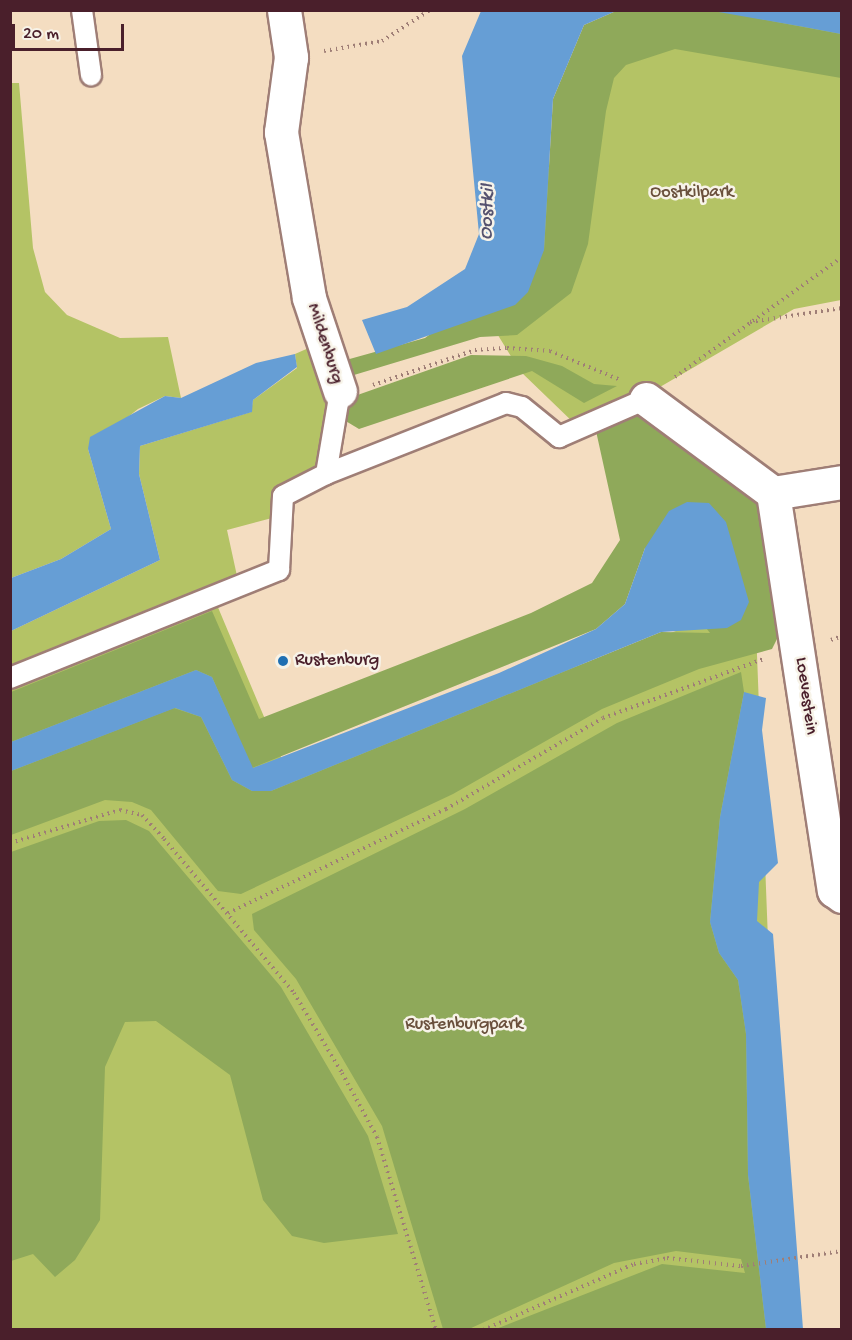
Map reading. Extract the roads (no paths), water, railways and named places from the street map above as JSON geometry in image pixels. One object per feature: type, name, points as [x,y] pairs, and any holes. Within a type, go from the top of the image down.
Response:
[{"type":"street","name":"Mildenburg","points":[[284,10],[291,57],[281,132],[309,298],[339,391]]},
{"type":"street","points":[[646,399],[773,493],[842,482]]},
{"type":"street","name":"Loevestein","points":[[773,493],[834,890],[842,896]]},
{"type":"lane","points":[[82,10],[91,75]]},
{"type":"lane","points":[[326,474],[339,391]]},
{"type":"lane","points":[[10,678],[279,570],[283,496],[326,474],[506,403],[522,406],[559,437],[646,399]]},
{"type":"water","name":"Oostkil","points":[[481,11],[616,11],[584,25],[553,99],[544,250],[528,292],[515,305],[376,354],[362,320],[407,307],[465,269],[479,234],[462,56]]},
{"type":"water","points":[[713,11],[841,11],[841,34],[804,27]]},
{"type":"water","points":[[295,354],[297,367],[253,400],[252,412],[140,446],[139,474],[160,560],[11,631],[11,578],[61,559],[111,529],[88,449],[90,437],[165,396],[181,398],[256,363]]},
{"type":"water","points":[[687,502],[709,503],[726,522],[749,602],[741,620],[727,628],[661,632],[271,791],[252,791],[232,780],[201,717],[175,708],[11,771],[11,742],[196,670],[212,677],[253,768],[499,673],[596,629],[625,604],[645,548],[669,511]]},
{"type":"water","points":[[744,692],[766,698],[762,730],[778,863],[759,882],[757,921],[773,934],[803,1329],[766,1329],[748,1175],[746,1034],[738,980],[719,953],[710,922],[720,817]]},
{"type":"place","name":"Rustenburg","points":[[283,661]]},
{"type":"park label","name":"Oostkilpark","points":[[692,193]]},
{"type":"park label","name":"Rustenburgpark","points":[[464,1025]]}]
